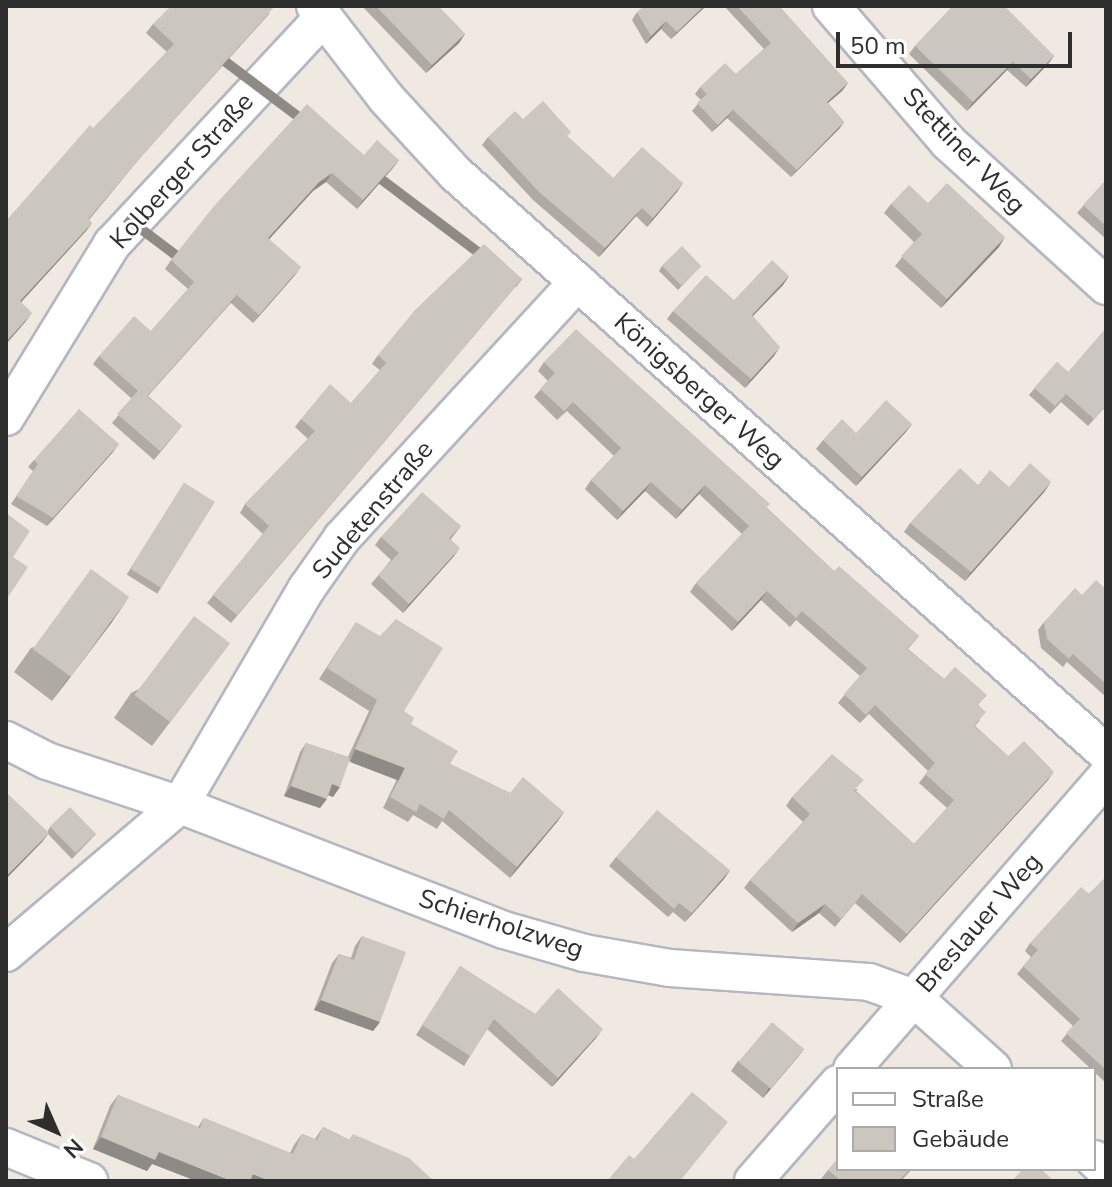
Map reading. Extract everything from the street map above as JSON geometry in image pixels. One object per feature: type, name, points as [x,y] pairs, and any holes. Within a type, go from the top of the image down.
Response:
[{"type":"street","name":"Stettiner Weg","points":[[831,6],[948,142],[1106,286]]},
{"type":"street","name":"Königsberger Weg","points":[[319,12],[386,98],[456,174],[1106,753]]},
{"type":"street","name":"Kolberger Straße","points":[[6,417],[112,244],[319,12]]},
{"type":"street","name":"Sudetenstraße","points":[[6,953],[180,805],[307,588],[342,538],[577,282]]},
{"type":"street","name":"Schierholzweg","points":[[6,740],[47,761],[180,805],[504,930],[584,953],[670,968],[869,982],[914,998],[991,1067]]},
{"type":"street","name":"Breslauer Weg","points":[[854,1067],[1106,777]]},
{"type":"street","points":[[753,1181],[836,1086]]},
{"type":"street","points":[[6,1147],[89,1181]]},
{"type":"building","points":[[171,6],[275,6],[88,219],[92,223],[20,301],[32,313],[6,342],[6,221],[90,125],[93,128],[174,44],[153,24]]},
{"type":"building","points":[[376,6],[438,6],[465,34],[432,65]]},
{"type":"building","points":[[644,6],[704,6],[677,32],[666,21],[651,36],[637,12]]},
{"type":"building","points":[[737,6],[779,6],[848,83],[827,102],[844,122],[797,170],[733,110],[718,125],[697,103],[707,94],[700,87],[725,63],[736,74],[771,43]]},
{"type":"building","points":[[953,6],[1004,6],[1054,56],[1031,79],[1013,62],[973,102],[915,46]]},
{"type":"building","points":[[543,101],[571,132],[567,136],[613,178],[642,147],[683,183],[653,218],[642,208],[605,248],[539,192],[488,137],[515,111],[523,119]]},
{"type":"building","points":[[307,104],[364,155],[377,140],[399,160],[363,200],[332,173],[319,182],[268,238],[301,267],[259,315],[237,295],[147,396],[182,426],[160,451],[117,414],[138,391],[99,356],[134,316],[151,331],[194,282],[171,260],[214,206]]},
{"type":"building","points":[[1106,180],[1106,226],[1083,205]]},
{"type":"building","points":[[947,183],[1005,237],[947,299],[901,256],[922,234],[891,204],[909,185],[928,203]]},
{"type":"building","points":[[484,244],[522,279],[237,615],[213,595],[269,526],[245,504],[315,431],[301,419],[330,384],[351,403],[386,363],[378,355],[415,310]]},
{"type":"building","points":[[682,246],[701,266],[681,286],[662,265]]},
{"type":"building","points":[[772,260],[789,276],[752,315],[780,347],[751,379],[673,311],[706,275],[734,300]]},
{"type":"building","points":[[1106,328],[1106,405],[1094,419],[1066,394],[1055,406],[1034,388],[1057,362],[1068,372]]},
{"type":"building","points":[[576,329],[770,504],[766,508],[834,571],[839,566],[919,636],[907,649],[944,679],[955,667],[987,695],[978,705],[986,712],[974,726],[1008,756],[1024,741],[1054,772],[907,934],[862,894],[841,919],[825,904],[798,923],[750,880],[810,814],[792,797],[832,754],[864,780],[854,790],[914,844],[954,800],[925,774],[935,763],[875,705],[866,715],[844,694],[867,668],[802,611],[796,618],[767,591],[738,622],[696,583],[749,526],[705,485],[682,510],[651,482],[623,511],[591,480],[621,448],[573,402],[564,411],[540,389],[555,373],[544,362]]},
{"type":"building","points":[[886,400],[912,424],[862,477],[823,440],[842,419],[856,433]]},
{"type":"building","points":[[79,409],[119,444],[53,518],[16,496],[38,464],[34,460]]},
{"type":"building","points":[[1030,463],[1051,482],[971,572],[910,523],[960,468],[978,485],[990,470],[1009,487]]},
{"type":"building","points":[[184,483],[215,502],[161,588],[130,569]]},
{"type":"building","points":[[422,492],[461,526],[449,538],[460,548],[409,604],[378,575],[399,553],[381,537]]},
{"type":"building","points":[[6,513],[30,531],[13,557],[28,567],[6,600]]},
{"type":"building","points":[[91,569],[129,597],[71,677],[33,649]]},
{"type":"building","points":[[1096,580],[1106,589],[1106,684],[1073,654],[1069,659],[1047,639],[1044,622],[1075,588],[1082,595]]},
{"type":"building","points":[[194,616],[230,643],[170,722],[134,695]]},
{"type":"building","points":[[396,619],[443,648],[404,711],[414,718],[411,724],[458,751],[450,764],[510,793],[523,777],[564,812],[517,867],[449,810],[444,819],[420,804],[416,812],[390,797],[405,768],[355,749],[377,700],[327,668],[356,622],[380,636]]},
{"type":"building","points":[[306,743],[350,758],[340,787],[332,784],[327,799],[291,786]]},
{"type":"building","points":[[6,792],[49,833],[6,876]]},
{"type":"building","points":[[70,807],[96,834],[76,853],[50,826]]},
{"type":"building","points":[[657,810],[730,870],[692,913],[679,903],[674,909],[616,857]]},
{"type":"building","points":[[1106,877],[1106,1070],[1066,1033],[1080,1019],[1023,966],[1038,950],[1030,943],[1081,887],[1089,894]]},
{"type":"building","points":[[362,936],[406,952],[380,1022],[321,1000],[339,954],[354,960]]},
{"type":"building","points":[[460,966],[535,1014],[558,988],[603,1029],[558,1078],[494,1019],[470,1056],[422,1025]]},
{"type":"building","points":[[772,1022],[804,1049],[771,1089],[739,1062]]},
{"type":"building","points":[[692,1092],[728,1122],[680,1181],[607,1181],[629,1155],[634,1159]]},
{"type":"building","points":[[118,1095],[200,1128],[204,1118],[293,1154],[302,1134],[317,1140],[323,1127],[349,1140],[353,1134],[409,1158],[434,1181],[270,1181],[253,1174],[250,1181],[232,1181],[159,1152],[155,1160],[101,1137]]},
{"type":"building","points":[[836,1160],[836,1171],[908,1171],[898,1181],[841,1181],[828,1170]]},
{"type":"building","points":[[1021,1171],[1043,1171],[1054,1181],[1012,1181]]}]
